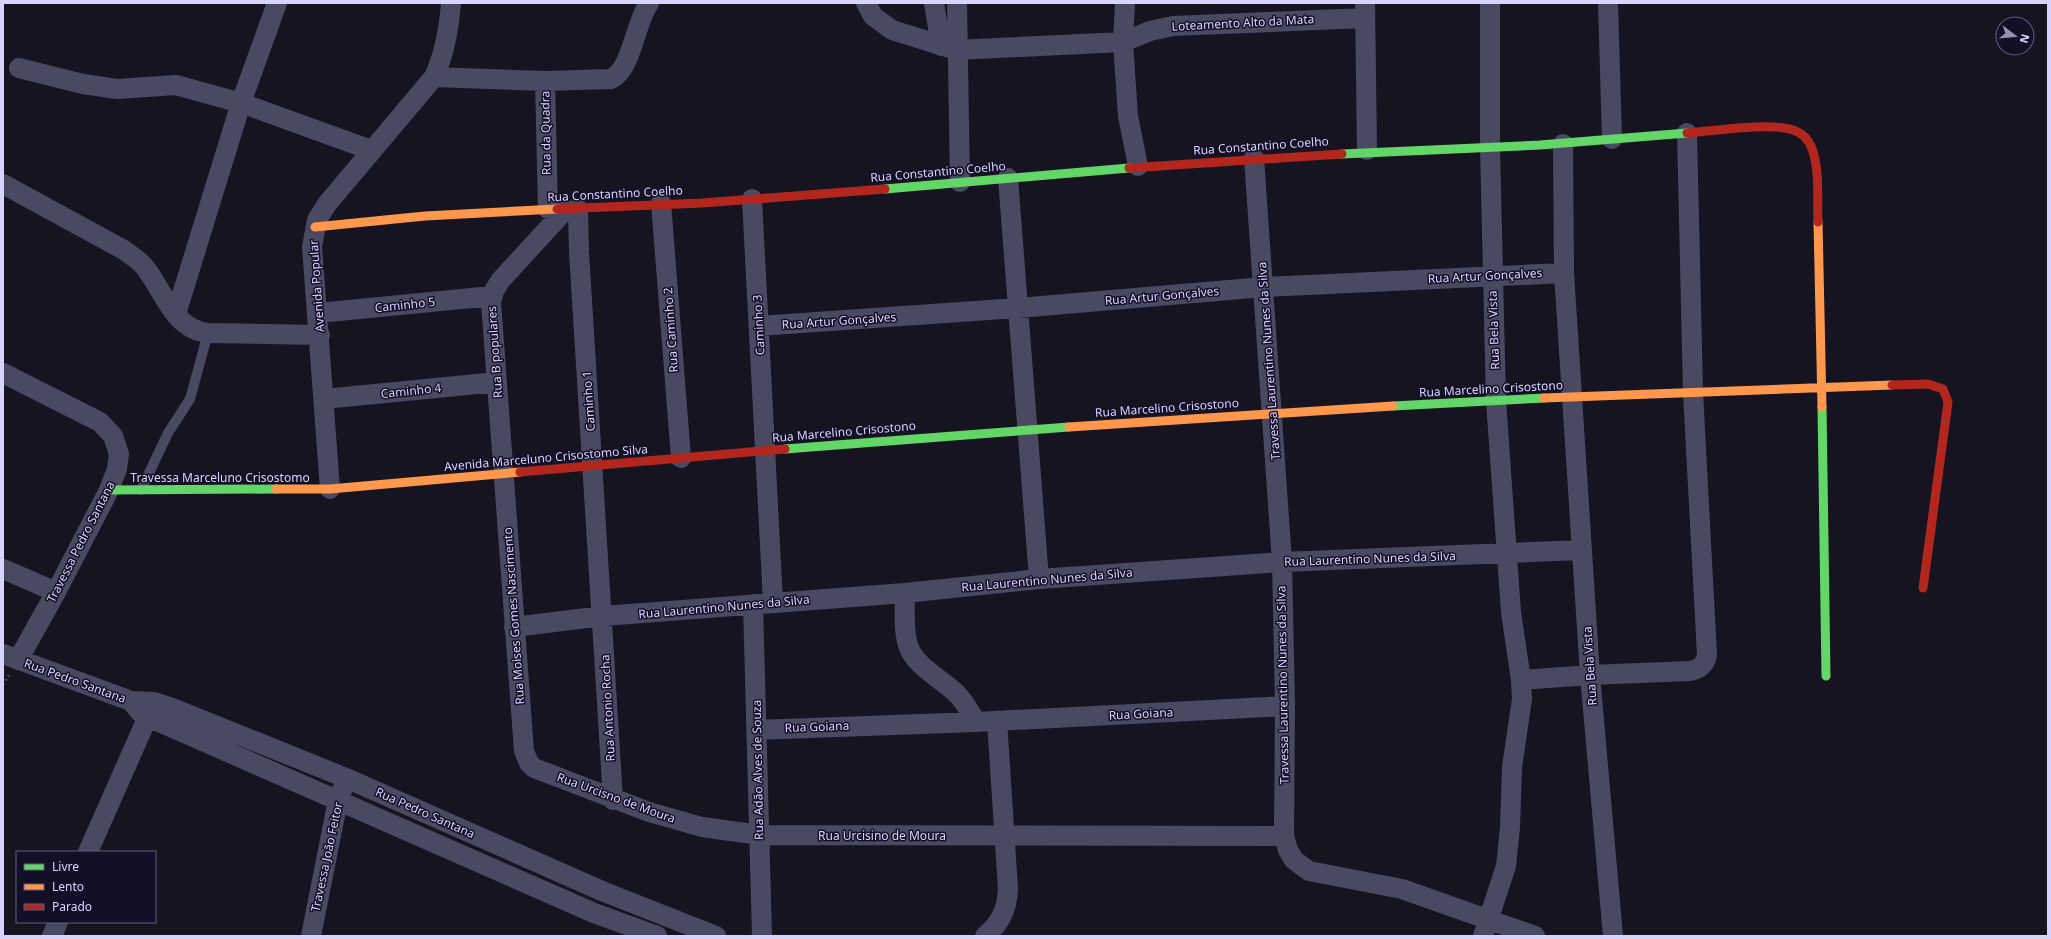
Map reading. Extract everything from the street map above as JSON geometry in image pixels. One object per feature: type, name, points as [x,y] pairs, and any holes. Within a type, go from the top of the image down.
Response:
[{"type":"street","points":[[176,314],[241,103],[277,3]]},
{"type":"street","name":"Avenida Popular","points":[[330,489],[320,335],[312,247],[315,227],[327,204],[434,77],[441,62],[447,42],[451,3]]},
{"type":"street","name":"Rua da Quadra","points":[[434,77],[545,81],[604,80],[618,76],[642,15],[649,3]]},
{"type":"street","points":[[866,3],[873,16],[892,30],[949,48]]},
{"type":"street","points":[[934,3],[949,48],[960,182]]},
{"type":"street","points":[[949,48],[957,3]]},
{"type":"street","points":[[1125,3],[1123,42],[1128,116],[1138,166]]},
{"type":"street","name":"Rua Bela Vista","points":[[1486,928],[1506,866],[1508,853],[1512,767],[1520,715],[1521,680],[1513,633],[1496,401],[1490,148],[1490,3]]},
{"type":"street","points":[[1608,3],[1612,139]]},
{"type":"street","points":[[1365,11],[1367,150]]},
{"type":"street","name":"Loteamento Alto da Mata","points":[[949,48],[1123,42],[1150,31],[1173,26],[1365,11]]},
{"type":"street","points":[[19,68],[83,84],[117,89],[176,85],[241,103],[371,150]]},
{"type":"street","name":"Rua da Quadra","points":[[545,81],[564,209]]},
{"type":"street","name":"Rua Constantino Coelho","points":[[315,227],[402,217],[752,199],[1138,166],[1367,150],[1490,148],[1563,144],[1687,133],[1778,128],[1788,129],[1801,134],[1807,139],[1812,148],[1815,159],[1819,233],[1820,387],[1826,676]]},
{"type":"street","points":[[1521,680],[1590,675],[1690,671],[1701,668],[1708,655],[1693,392],[1687,133]]},
{"type":"street","name":"Rua Bela Vista","points":[[1563,144],[1564,273],[1590,675],[1613,936]]},
{"type":"street","name":"Travessa Laurentino Nunes da Silva","points":[[1254,158],[1282,562],[1285,706],[1284,836],[1288,850],[1294,860],[1309,870],[1402,889],[1486,928],[1535,936]]},
{"type":"street","points":[[1008,178],[1026,430],[1039,579]]},
{"type":"street","points":[[3,184],[124,250],[137,259],[146,269],[176,314],[189,328],[208,333],[320,335]]},
{"type":"street","name":"Caminho 3","points":[[752,199],[760,326],[764,451],[773,602]]},
{"type":"street","name":"Rua Caminho 2","points":[[661,203],[681,458]]},
{"type":"street","name":"Rua B populares","points":[[505,474],[497,382],[492,296],[500,281],[564,209]]},
{"type":"street","name":"Caminho 1","points":[[564,209],[579,252],[603,616]]},
{"type":"street","name":"Rua Artur Gonçalves","points":[[760,326],[1018,308],[1264,287],[1564,273]]},
{"type":"street","name":"Caminho 5","points":[[318,313],[492,296]]},
{"type":"street","name":"Travessa Pedro Santana","points":[[3,373],[100,422],[113,436],[119,454],[109,490],[56,592],[10,657]]},
{"type":"street","name":"Caminho 4","points":[[324,399],[497,382]]},
{"type":"street","points":[[1572,396],[1928,384],[1940,387],[1946,392],[1947,409],[1923,588]]},
{"type":"street","name":"Rua Marcelino Crisostono","points":[[764,451],[1026,430],[1272,413],[1572,396]]},
{"type":"street","name":"Avenida Marceluno Crisostomo Silva","points":[[330,489],[764,451]]},
{"type":"street","name":"Rua Moises Gomes Nascimento","points":[[505,474],[514,626],[526,758]]},
{"type":"street","name":"Travessa Marceluno Crisostomo","points":[[109,490],[330,489]]},
{"type":"street","name":"Rua Laurentino Nunes da Silva","points":[[514,626],[603,616],[905,593],[1039,579],[1282,562],[1582,550]]},
{"type":"street","points":[[3,569],[56,592]]},
{"type":"street","points":[[905,593],[906,637],[911,652],[920,662],[957,694],[976,722]]},
{"type":"street","name":"Rua Adão Alves de Souza","points":[[753,604],[758,730],[762,936]]},
{"type":"street","name":"Rua Antonio Rocha","points":[[603,616],[613,800]]},
{"type":"street","name":"Rua Pedro Santana","points":[[10,657],[131,702],[138,709],[151,709],[346,778],[602,891],[716,936]]},
{"type":"street","name":"Rua Goiana","points":[[758,730],[976,722],[1285,706]]},
{"type":"street","points":[[88,851],[151,709]]},
{"type":"street","name":"Rua Pedro Santana","points":[[151,709],[338,800],[594,912],[657,936]]},
{"type":"street","points":[[985,936],[998,923],[1004,913],[1007,903],[1008,888],[997,721]]},
{"type":"street","name":"Rua Urcisno de Moura","points":[[526,758],[534,768],[613,800],[702,827],[760,836]]},
{"type":"street","name":"Travessa João Feitor","points":[[311,936],[338,800],[346,778]]},
{"type":"street","name":"Rua Urcisino de Moura","points":[[760,836],[1005,836]]},
{"type":"street","points":[[1005,836],[1284,836]]},
{"type":"street","points":[[52,936],[58,923]]},
{"type":"lane","points":[[140,490],[168,433],[190,399],[208,333]]},
{"type":"traffic: fast","points":[[1342,154],[1540,145],[1687,133]]},
{"type":"traffic: fast","points":[[885,189],[1129,168]]},
{"type":"traffic: fast","points":[[1393,406],[1544,398]]},
{"type":"traffic: fast","points":[[1822,407],[1826,676]]},
{"type":"traffic: fast","points":[[785,449],[1069,427]]},
{"type":"traffic: fast","points":[[109,490],[276,489]]},
{"type":"traffic: slow","points":[[315,227],[425,216],[557,209]]},
{"type":"traffic: slow","points":[[1818,222],[1822,407]]},
{"type":"traffic: slow","points":[[1544,398],[1892,385]]},
{"type":"traffic: slow","points":[[1069,427],[1393,406]]},
{"type":"traffic: slow","points":[[276,489],[330,489],[520,472]]},
{"type":"traffic: jam","points":[[1687,133],[1770,127],[1793,130],[1805,137],[1815,157],[1818,222]]},
{"type":"traffic: jam","points":[[1129,168],[1342,154]]},
{"type":"traffic: jam","points":[[557,209],[702,203],[885,189]]},
{"type":"traffic: jam","points":[[1892,385],[1928,384],[1943,389],[1948,402],[1923,588]]},
{"type":"traffic: jam","points":[[520,472],[785,449]]}]
